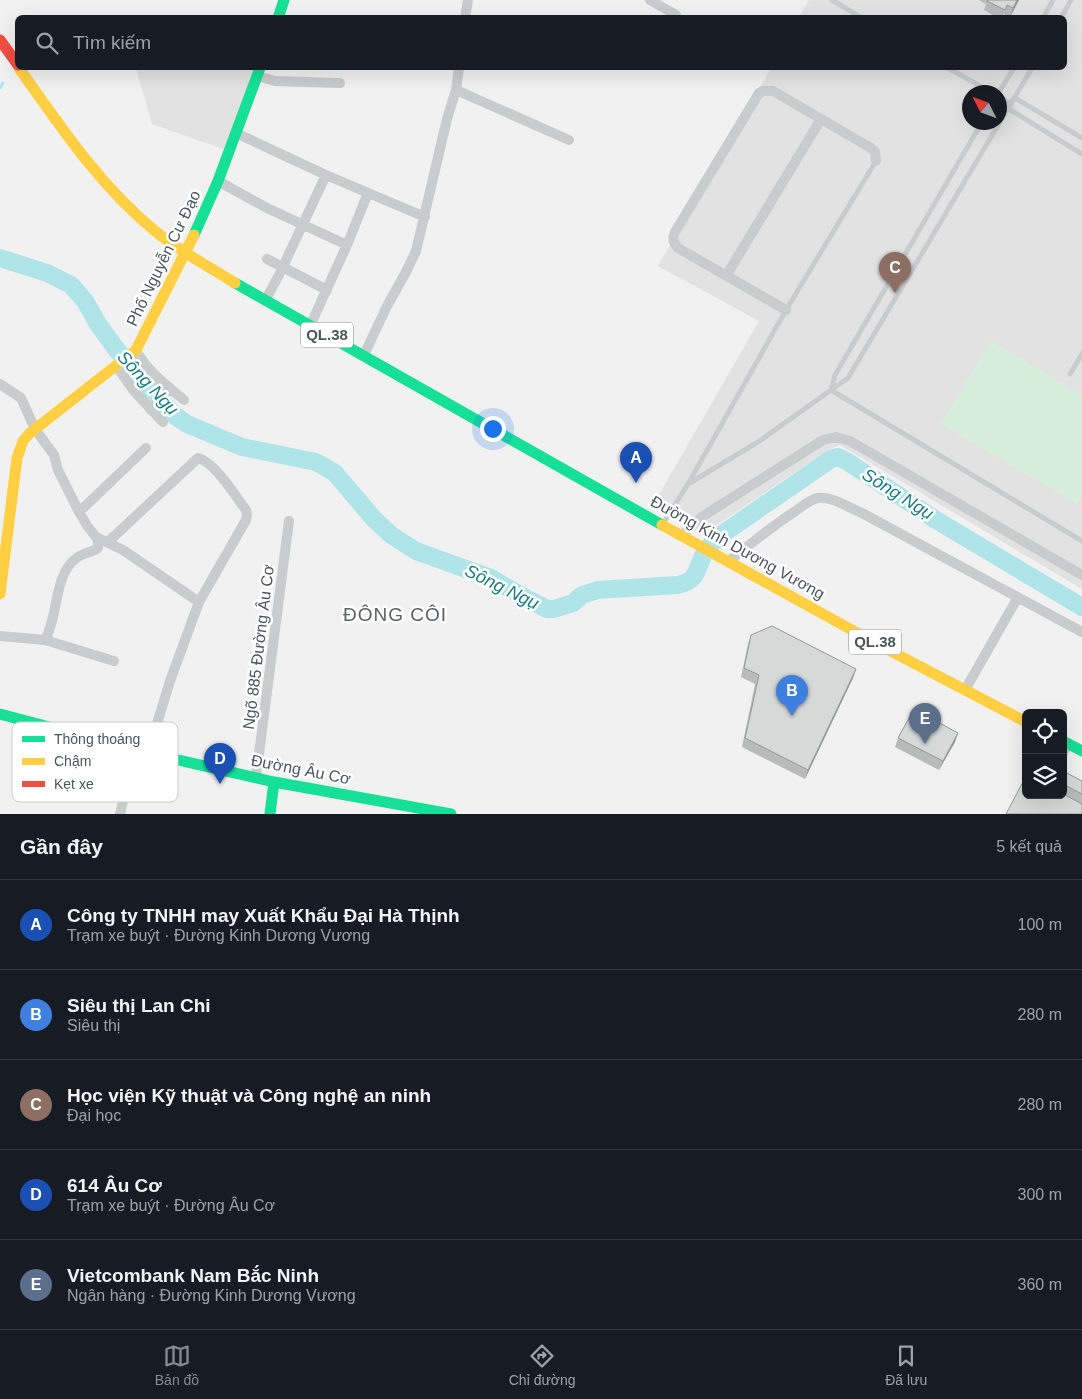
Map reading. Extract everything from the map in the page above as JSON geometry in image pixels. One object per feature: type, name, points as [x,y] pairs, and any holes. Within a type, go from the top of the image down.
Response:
[{"type":"main road","points":[[279,15],[284,0]]},
{"type":"main road","name":"Đường Kinh Dương Vương","points":[[0,40],[15,62]]},
{"type":"main road","name":"Đường Kinh Dương Vương","points":[[21,70],[92,167],[140,218],[186,253],[310,326],[685,537],[1022,720]]},
{"type":"main road","name":"Phố Nguyễn Cư Đạo","points":[[0,594],[17,458],[22,441],[136,350],[186,253],[218,181],[259,72]]},
{"type":"main road","name":"Đường Âu Cơ","points":[[0,714],[30,722]]},
{"type":"main road","points":[[1067,743],[1082,750]]},
{"type":"main road","name":"Đường Âu Cơ","points":[[178,760],[397,809],[451,814]]},
{"type":"main road","points":[[270,814],[274,782]]},
{"type":"street","points":[[466,15],[468,0]]},
{"type":"street","points":[[650,0],[676,15]]},
{"type":"street","points":[[364,355],[416,251],[447,119],[456,90],[459,70]]},
{"type":"street","points":[[259,72],[274,81],[340,83]]},
{"type":"street","points":[[456,90],[569,140]]},
{"type":"street","points":[[786,310],[678,248],[673,243],[673,237],[759,93],[773,91],[822,119],[871,148],[875,152],[876,160]]},
{"type":"street","points":[[726,276],[822,119]]},
{"type":"street","points":[[236,133],[326,175],[425,217]]},
{"type":"street","points":[[265,300],[283,267],[326,175]]},
{"type":"street","points":[[218,181],[267,208],[347,245]]},
{"type":"street","points":[[310,326],[347,245],[368,192]]},
{"type":"street","points":[[267,259],[327,290]]},
{"type":"street","points":[[136,350],[142,361],[184,400]]},
{"type":"street","points":[[117,367],[133,390],[163,422]]},
{"type":"street","points":[[0,384],[21,398],[35,429],[54,455],[58,470],[79,512],[98,541],[98,548],[80,554],[68,566],[45,640]]},
{"type":"street","points":[[151,410],[170,388]]},
{"type":"street","points":[[685,537],[703,516],[824,440],[836,437],[850,441],[1082,575]]},
{"type":"street","points":[[79,512],[146,448]]},
{"type":"street","points":[[108,542],[198,458],[204,460],[217,473],[246,510],[246,520],[199,602],[170,681],[157,722]]},
{"type":"street","points":[[727,560],[802,506],[812,500],[826,499],[862,513],[1082,632]]},
{"type":"street","name":"Ngõ 885 Đường Âu Cơ","points":[[256,777],[289,521]]},
{"type":"street","points":[[96,537],[108,542],[199,602]]},
{"type":"street","points":[[965,690],[1018,598]]},
{"type":"street","points":[[0,636],[45,640],[114,661]]},
{"type":"lane","points":[[832,0],[857,15]]},
{"type":"lane","points":[[1045,15],[1053,0]]},
{"type":"lane","points":[[1063,15],[1071,0]]},
{"type":"lane","points":[[952,70],[978,85]]},
{"type":"lane","points":[[1004,85],[1013,70]]},
{"type":"lane","points":[[688,484],[758,442],[848,378],[1031,70]]},
{"type":"lane","points":[[1015,98],[1082,138]]},
{"type":"lane","points":[[1007,104],[1082,154]]},
{"type":"lane","points":[[831,390],[835,375],[977,130]]},
{"type":"lane","points":[[663,524],[688,484],[786,310],[876,160]]},
{"type":"lane","points":[[1070,374],[1082,354]]},
{"type":"lane","points":[[831,390],[1082,541]]},
{"type":"shaded area","points":[[809,0],[1082,0],[1082,589],[840,445],[828,450],[708,531],[657,498],[759,321],[658,266],[770,70],[1067,70],[1067,15],[800,15]]},
{"type":"shaded area","points":[[137,70],[255,70],[226,150],[152,124]]},
{"type":"green space","points":[[991,341],[1082,395],[1082,495],[1077,504],[941,424]]},
{"type":"building","points":[[988,0],[1017,0],[1013,8],[1007,5],[1005,10]]},
{"type":"building","points":[[772,626],[856,669],[808,770],[745,738],[759,675],[744,668],[751,635]]},
{"type":"building","points":[[914,709],[958,733],[943,761],[898,738]]},
{"type":"building","points":[[1067,773],[1082,781],[1082,794],[1067,786]]},
{"type":"building","points":[[1022,784],[1022,799],[1067,799],[1067,796],[1082,804],[1082,814],[1006,814]]},
{"type":"waterway","points":[[0,88],[3,83]]},
{"type":"waterway","name":"Sông Ngụ","points":[[0,258],[47,273],[71,285],[85,301],[98,324],[116,349],[174,415],[187,424],[242,447],[316,462],[335,473],[373,518],[391,535],[416,551],[491,578],[547,609],[554,609],[573,603],[582,595],[598,590],[678,585],[689,581],[695,575],[706,550],[718,537],[831,459],[838,457],[936,520],[1082,607]]},
{"type":"traffic: fast","points":[[279,15],[284,0]]},
{"type":"traffic: fast","points":[[194,235],[218,181],[259,70]]},
{"type":"traffic: fast","points":[[235,283],[662,525]]},
{"type":"traffic: fast","points":[[0,714],[30,722]]},
{"type":"traffic: fast","points":[[1067,743],[1082,751]]},
{"type":"traffic: fast","points":[[178,760],[274,782],[451,814]]},
{"type":"traffic: fast","points":[[270,814],[274,782]]},
{"type":"traffic: slow","points":[[20,70],[82,154],[116,195],[155,231],[235,283]]},
{"type":"traffic: slow","points":[[0,594],[17,458],[23,441],[30,433],[136,350],[194,235]]},
{"type":"traffic: slow","points":[[662,525],[879,645],[1022,720]]},
{"type":"traffic: jam","points":[[0,40],[15,61]]},
{"type":"place","name":"Học viện Kỹ thuật và Công nghệ an ninh","points":[[895,293]]},
{"type":"place","name":"Công ty TNHH may Xuất Khẩu Đại Hà Thịnh","points":[[636,483]]},
{"type":"place","name":"Siêu thị Lan Chi","points":[[792,716]]},
{"type":"place","name":"Vietcombank Nam Bắc Ninh","points":[[925,744]]},
{"type":"place","name":"614 Âu Cơ","points":[[220,784]]},
{"type":"district","name":"ĐÔNG CÔI","points":[[395,614]]}]
